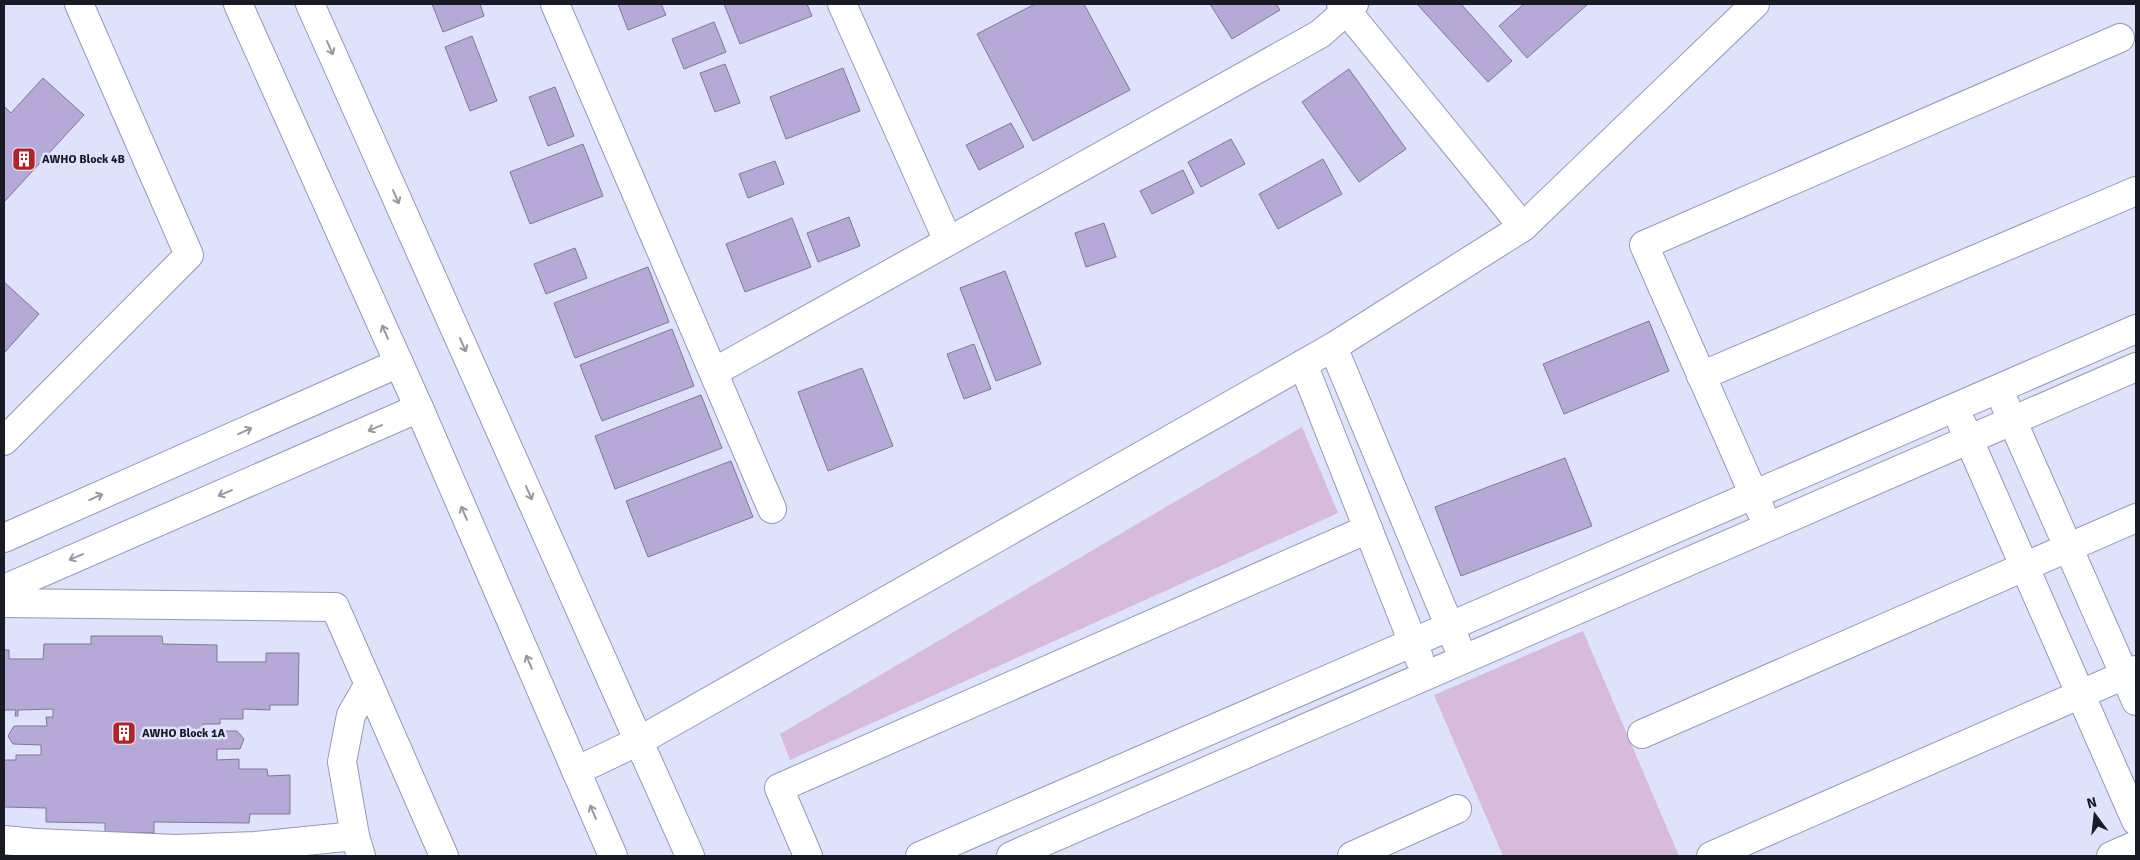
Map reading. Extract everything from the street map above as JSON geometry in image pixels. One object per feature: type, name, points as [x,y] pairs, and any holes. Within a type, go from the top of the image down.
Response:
[{"type":"street","points":[[4,442],[188,255],[79,4]]},
{"type":"street","points":[[238,4],[419,408],[613,856]]},
{"type":"street","points":[[310,4],[640,740],[690,856]]},
{"type":"street","points":[[555,4],[772,509]]},
{"type":"street","points":[[576,770],[640,740],[1333,347],[1523,226],[1755,4]]},
{"type":"street","points":[[714,372],[1320,34],[1347,6],[1523,226]]},
{"type":"street","points":[[850,7],[948,241]]},
{"type":"street","points":[[1768,527],[1644,245],[2120,38]]},
{"type":"street","points":[[1702,376],[2136,191]]},
{"type":"street","points":[[920,856],[2136,329]]},
{"type":"street","points":[[1333,347],[1464,660]]},
{"type":"street","points":[[4,538],[399,363]]},
{"type":"street","points":[[1303,364],[1425,676]]},
{"type":"street","points":[[1011,856],[2136,367]]},
{"type":"street","points":[[1999,389],[2068,548],[2130,672],[2136,701]]},
{"type":"street","points":[[4,589],[419,408]]},
{"type":"street","points":[[1954,408],[2136,821]]},
{"type":"street","points":[[1642,734],[2136,518]]},
{"type":"street","points":[[808,856],[778,788],[1368,529]]},
{"type":"street","points":[[4,603],[335,606],[444,856]]},
{"type":"street","points":[[1711,856],[2130,672]]},
{"type":"street","points":[[4,840],[41,850],[358,846],[342,762],[351,715],[369,684]]},
{"type":"street","points":[[1352,856],[1456,809]]},
{"type":"street","points":[[2111,856],[2136,845]]},
{"type":"shaded area","points":[[1302,427],[1338,513],[790,760],[780,734]]},
{"type":"shaded area","points":[[1583,631],[1679,856],[1503,856],[1434,695]]},
{"type":"building","points":[[432,4],[480,4],[484,16],[443,32]]},
{"type":"building","points":[[618,4],[661,4],[666,15],[628,30]]},
{"type":"building","points":[[724,4],[807,4],[812,16],[740,44]]},
{"type":"building","points":[[1035,4],[1084,4],[1130,90],[1033,141],[977,34]]},
{"type":"building","points":[[1210,4],[1276,4],[1280,10],[1232,39]]},
{"type":"building","points":[[1417,4],[1461,4],[1512,61],[1488,82]]},
{"type":"building","points":[[1524,4],[1588,4],[1527,58],[1499,26]]},
{"type":"building","points":[[714,22],[726,52],[684,69],[672,39]]},
{"type":"building","points":[[472,36],[497,101],[470,111],[445,47]]},
{"type":"building","points":[[725,64],[740,103],[715,112],[700,73]]},
{"type":"building","points":[[843,68],[860,111],[786,139],[770,97]]},
{"type":"building","points":[[1349,69],[1406,149],[1359,182],[1302,102]]},
{"type":"building","name":"AWHO Block 4B","points":[[43,78],[84,115],[4,202],[4,106],[11,113]]},
{"type":"building","points":[[555,87],[574,136],[548,146],[529,97]]},
{"type":"building","points":[[1011,123],[1024,147],[979,170],[966,145]]},
{"type":"building","points":[[1231,139],[1245,164],[1201,187],[1188,162]]},
{"type":"building","points":[[583,144],[603,196],[530,224],[510,172]]},
{"type":"building","points":[[1323,159],[1342,194],[1278,229],[1259,194]]},
{"type":"building","points":[[775,161],[784,184],[748,198],[739,174]]},
{"type":"building","points":[[1183,170],[1194,193],[1152,214],[1140,191]]},
{"type":"building","points":[[849,217],[860,246],[818,262],[807,233]]},
{"type":"building","points":[[792,218],[811,267],[745,292],[726,244]]},
{"type":"building","points":[[1104,223],[1116,257],[1086,267],[1075,233]]},
{"type":"building","points":[[575,248],[587,278],[546,294],[534,264]]},
{"type":"building","points":[[648,267],[669,322],[575,358],[554,303]]},
{"type":"building","points":[[1005,271],[1041,364],[996,381],[960,288]]},
{"type":"building","points":[[4,282],[39,314],[4,353]]},
{"type":"building","points":[[1649,321],[1669,371],[1564,414],[1543,364]]},
{"type":"building","points":[[672,329],[694,386],[602,421],[580,365]]},
{"type":"building","points":[[974,344],[991,389],[964,399],[947,354]]},
{"type":"building","points":[[862,368],[893,446],[828,471],[798,392]]},
{"type":"building","points":[[701,395],[722,448],[615,489],[595,436]]},
{"type":"building","points":[[1565,458],[1592,526],[1461,576],[1435,507]]},
{"type":"building","points":[[731,461],[753,517],[648,557],[626,501]]},
{"type":"building","name":"AWHO Block 1A","points":[[91,636],[162,636],[163,644],[217,645],[217,662],[266,662],[266,653],[299,653],[298,705],[270,705],[270,710],[243,709],[243,719],[220,719],[220,724],[203,724],[203,731],[237,731],[244,739],[240,749],[217,749],[217,760],[239,759],[239,769],[267,769],[268,776],[290,775],[290,814],[250,814],[249,823],[154,822],[154,833],[105,832],[105,823],[46,822],[46,808],[4,807],[4,760],[16,760],[16,755],[41,755],[41,745],[13,744],[8,736],[14,726],[47,726],[46,717],[53,717],[53,709],[18,710],[18,716],[15,716],[16,710],[4,710],[4,650],[9,650],[9,659],[43,659],[44,644],[91,644]]},
{"type":"place","name":"AWHO Block 4B","points":[[24,159]]},
{"type":"place","name":"AWHO Block 1A","points":[[124,733]]}]
